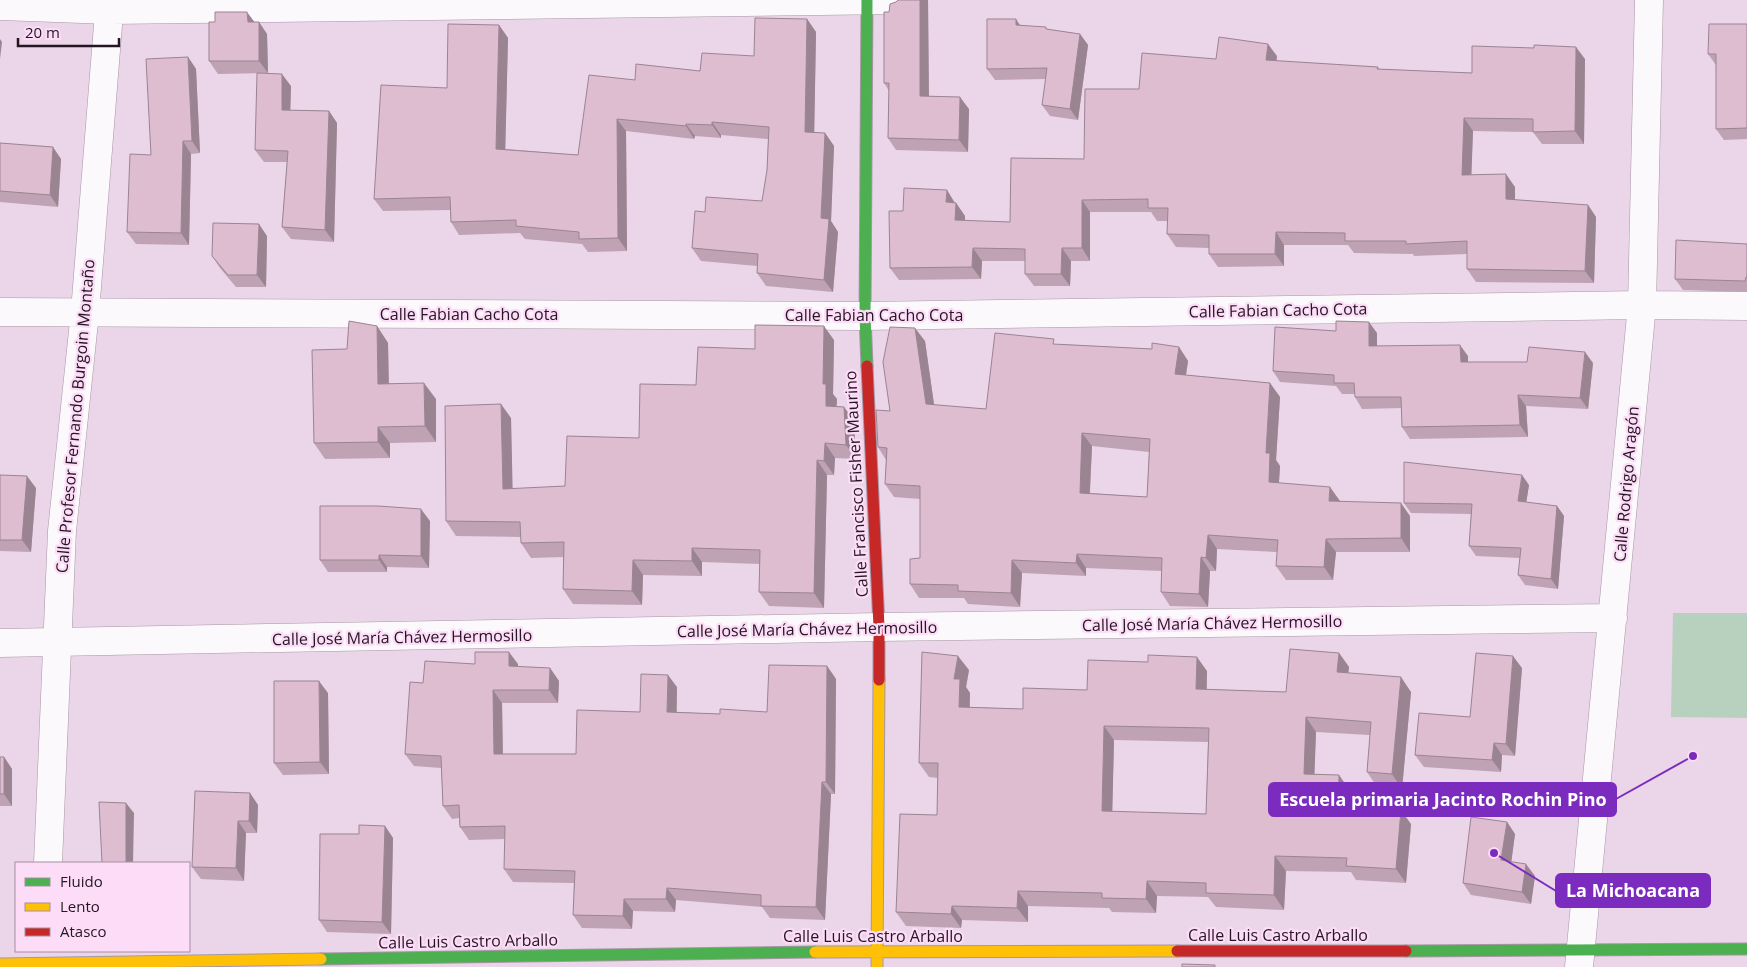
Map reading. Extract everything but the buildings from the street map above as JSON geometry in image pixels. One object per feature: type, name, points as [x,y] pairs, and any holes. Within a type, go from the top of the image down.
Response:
[{"type":"street","name":"Calle Francisco Fisher Maurino","points":[[867,0],[865,316],[879,628],[877,967]]},
{"type":"street","points":[[0,6],[897,0]]},
{"type":"street","name":"Calle Rodrigo Aragón","points":[[1580,959],[1614,618],[1642,305],[1649,0]]},
{"type":"street","name":"Calle Profesor Fernando Burgoin Montaño","points":[[48,862],[62,532],[85,312],[110,5]]},
{"type":"street","name":"Calle Fabian Cacho Cota","points":[[0,312],[865,316],[1642,305],[1747,306]]},
{"type":"street","name":"Calle José María Chávez Hermosillo","points":[[0,643],[1614,618]]},
{"type":"street","name":"Calle Luis Castro Arballo","points":[[0,964],[43,960],[877,951],[1580,959],[1747,949]]},
{"type":"green space","points":[[1673,613],[1747,613],[1747,718],[1671,717]]},
{"type":"traffic: fast","points":[[867,0],[865,316],[867,366]]},
{"type":"traffic: fast","points":[[1406,951],[1747,949]]},
{"type":"traffic: fast","points":[[321,959],[815,952]]},
{"type":"traffic: slow","points":[[877,967],[879,680]]},
{"type":"traffic: slow","points":[[815,952],[1177,951]]},
{"type":"traffic: slow","points":[[0,964],[321,959]]},
{"type":"traffic: jam","points":[[867,366],[879,627],[879,680]]},
{"type":"traffic: jam","points":[[1177,951],[1406,951]]},
{"type":"place","name":"Escuela primaria Jacinto Rochin Pino","points":[[1693,756]]},
{"type":"place","name":"La Michoacana","points":[[1494,853]]}]
